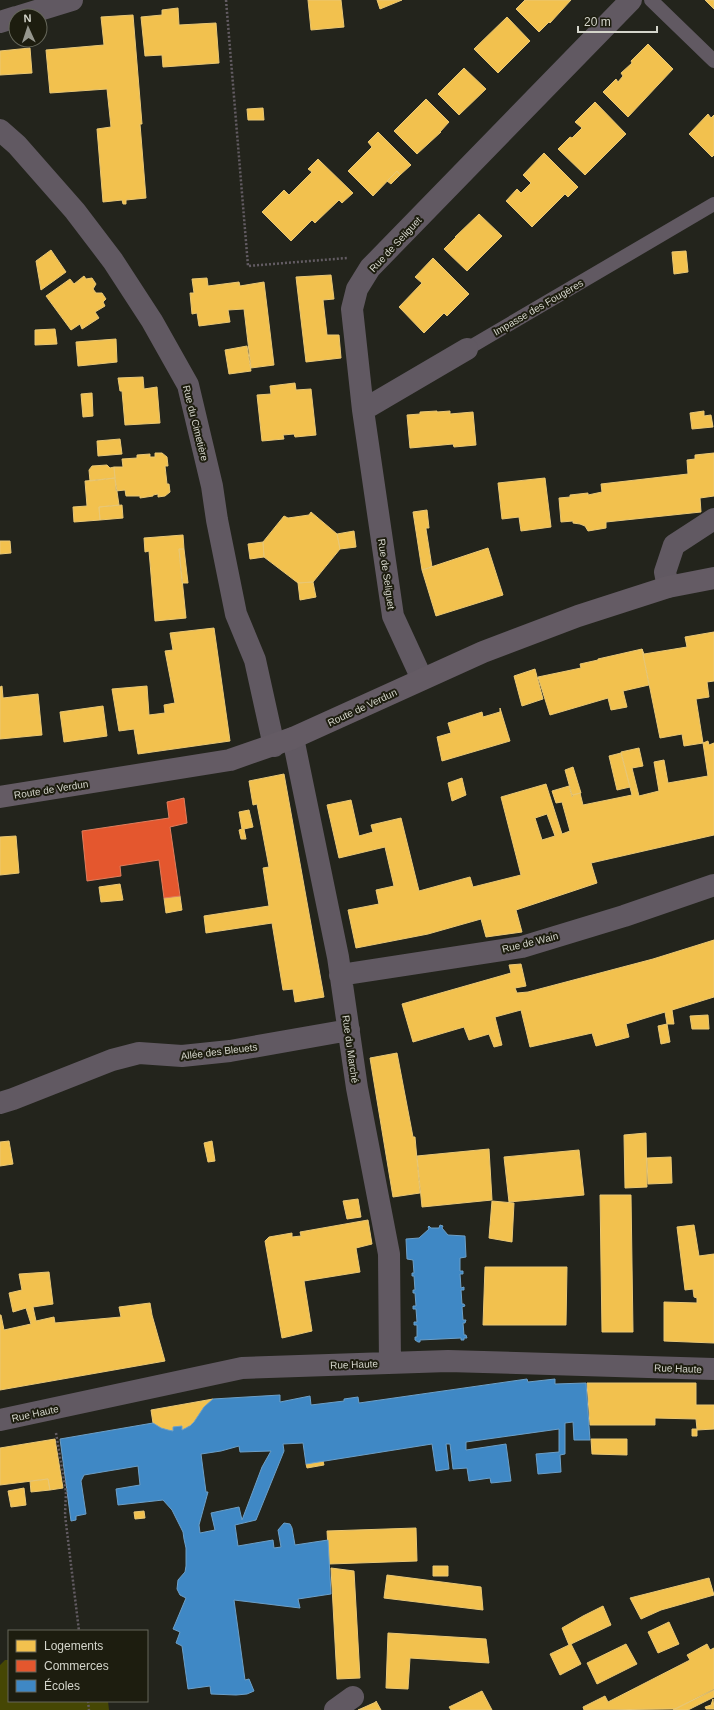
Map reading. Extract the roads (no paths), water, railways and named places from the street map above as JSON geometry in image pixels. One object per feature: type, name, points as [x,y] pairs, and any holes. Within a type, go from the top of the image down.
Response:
[{"type":"main road","name":"Route de Verdun","points":[[0,797],[230,760],[283,742],[483,652],[578,616],[668,587],[714,578]]},
{"type":"street","points":[[46,8],[72,0]]},
{"type":"street","name":"Rue de Seliguet","points":[[422,679],[393,616],[363,410],[352,309],[357,289],[370,268],[631,0]]},
{"type":"street","name":"Rue du Cimetière","points":[[0,130],[17,145],[75,211],[113,261],[152,321],[188,385],[212,486],[217,520],[236,614],[255,660],[283,742]]},
{"type":"street","name":"Impasse des Fougères","points":[[363,410],[467,349]]},
{"type":"street","points":[[668,587],[665,572],[674,545],[714,519]]},
{"type":"street","name":"Rue du Marché","points":[[283,742],[338,957],[357,1088],[368,1183],[388,1254],[390,1363]]},
{"type":"street","name":"Rue de Wain","points":[[340,975],[522,947],[624,916],[714,885]]},
{"type":"street","name":"Allée des Bleuets","points":[[0,1103],[112,1060],[139,1053],[182,1056],[230,1051],[349,1030]]},
{"type":"street","name":"Rue Haute","points":[[0,1420],[242,1368],[448,1361],[714,1369]]},
{"type":"street","points":[[335,1710],[352,1697]]},
{"type":"lane","points":[[651,0],[714,61]]},
{"type":"lane","name":"Impasse des Fougères","points":[[467,349],[714,204]]}]
